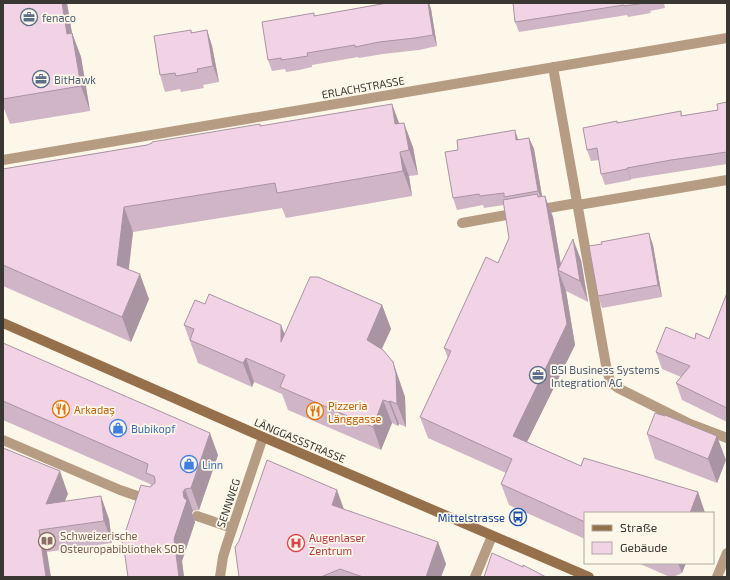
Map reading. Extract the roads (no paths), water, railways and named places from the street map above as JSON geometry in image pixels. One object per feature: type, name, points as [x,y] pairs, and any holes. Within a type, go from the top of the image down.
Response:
[{"type":"main road","name":"LÄNGGASSSTRASSE","points":[[3,323],[588,577]]},
{"type":"street","name":"ERLACHSTRASSE","points":[[3,160],[727,38]]},
{"type":"street","points":[[553,67],[607,371],[611,383],[618,388],[690,424],[727,438]]},
{"type":"street","points":[[462,223],[727,180]]},
{"type":"street","name":"SENNWEG","points":[[220,577],[223,558],[232,528],[263,437]]},
{"type":"street","points":[[3,440],[120,490],[157,503]]},
{"type":"street","points":[[197,516],[232,528]]},
{"type":"street","points":[[475,577],[492,536]]},
{"type":"street","points":[[717,577],[727,553]]},
{"type":"place","name":"fenaco","points":[[29,17]]},
{"type":"place","name":"BitHawk","points":[[41,79]]},
{"type":"place","name":"BSI Business Systems Integration AG","points":[[538,375]]},
{"type":"place","name":"Arkadaş","points":[[61,409]]},
{"type":"place","name":"Pizzeria Länggasse","points":[[315,411]]},
{"type":"place","name":"Bubikopf","points":[[118,428]]},
{"type":"place","name":"Linn","points":[[189,464]]},
{"type":"place","name":"Mittelstrasse","points":[[518,517]]},
{"type":"place","name":"Schweizerische Osteuropabibliothek SOB","points":[[47,541]]},
{"type":"place","name":"Augenlaser Zentrum","points":[[296,543]]}]
